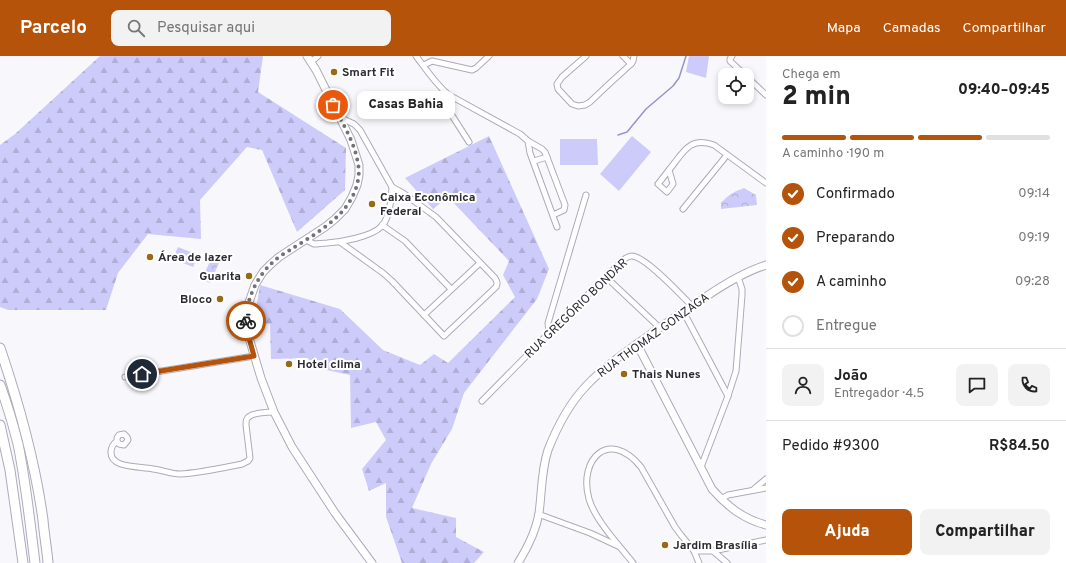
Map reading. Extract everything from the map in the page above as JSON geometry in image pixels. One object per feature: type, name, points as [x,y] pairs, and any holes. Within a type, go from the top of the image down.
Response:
[{"type":"highway","points":[[0,348],[20,412],[32,459],[40,497],[48,563]]},
{"type":"highway","points":[[0,357],[7,370]]},
{"type":"highway","points":[[0,385],[9,410],[17,443],[35,563]]},
{"type":"highway","points":[[0,425],[10,470],[23,563]]},
{"type":"main road","points":[[309,59],[351,140],[356,153],[359,175],[357,185],[345,209],[330,223],[279,257],[264,272],[255,285],[247,308],[247,331],[261,378],[274,412],[292,447],[338,518],[372,563]]},
{"type":"main road","name":"RUA THOMAZ GONZAGA","points":[[518,563],[531,539],[538,514],[544,466],[553,438],[564,415],[576,397],[602,371],[683,311],[748,271],[766,265]]},
{"type":"main road","points":[[637,344],[712,489],[731,508],[741,515],[766,525]]},
{"type":"street","points":[[309,59],[318,56]]},
{"type":"street","points":[[416,56],[443,91],[520,134],[528,141],[542,149],[547,157],[565,208],[553,215]]},
{"type":"street","points":[[424,65],[432,61],[472,70],[489,56]]},
{"type":"street","points":[[586,56],[557,84],[558,89],[572,104],[578,106],[585,105],[590,102],[631,64],[634,56]]},
{"type":"street","points":[[623,56],[631,64]]},
{"type":"street","points":[[732,56],[730,61],[737,68]]},
{"type":"street","points":[[754,84],[766,95]]},
{"type":"street","points":[[449,95],[445,104],[469,142]]},
{"type":"street","points":[[339,117],[354,124],[360,130],[392,187],[403,193],[436,217],[498,284],[444,336],[383,273],[340,242]]},
{"type":"street","points":[[528,141],[530,153],[557,227]]},
{"type":"street","points":[[669,170],[687,148],[695,142],[704,142],[714,145],[766,183]]},
{"type":"street","points":[[683,210],[727,155]]},
{"type":"street","points":[[534,162],[547,157]]},
{"type":"street","points":[[314,244],[352,240],[374,231],[382,225],[390,207],[392,187]]},
{"type":"street","points":[[548,334],[548,323],[586,195]]},
{"type":"street","points":[[382,225],[406,241],[451,289]]},
{"type":"street","points":[[306,240],[314,244],[318,250]]},
{"type":"street","name":"RUA GREGÓRIO BONDAR","points":[[482,401],[548,334],[629,256],[634,256],[646,263],[692,306]]},
{"type":"street","points":[[424,315],[480,263]]},
{"type":"street","points":[[606,277],[660,328]]},
{"type":"street","points":[[701,467],[735,377],[742,295],[742,289],[738,277]]},
{"type":"street","points":[[683,311],[728,396]]},
{"type":"street","points":[[125,377],[254,356]]},
{"type":"street","points":[[117,441],[112,448],[111,455],[116,461],[125,466],[181,474],[242,464],[250,458],[246,425],[248,417],[254,414],[274,412]]},
{"type":"street","points":[[632,563],[597,515],[590,500],[588,491],[588,474],[593,459],[598,454],[611,449],[622,450],[628,453],[641,467],[675,526],[694,551],[699,563]]},
{"type":"street","points":[[753,490],[766,479]]},
{"type":"street","points":[[721,499],[728,495],[766,488]]},
{"type":"street","points":[[538,514],[590,533],[621,548]]},
{"type":"street","points":[[694,551],[713,551],[766,540]]},
{"type":"street","points":[[713,551],[727,563]]},
{"type":"green space","points":[[100,56],[263,56],[258,92],[346,148],[345,190],[297,232],[262,150],[247,147],[200,200],[201,239],[148,234],[118,273],[106,310],[8,310],[0,307],[0,145],[15,134]]},
{"type":"green space","points":[[689,56],[709,56],[706,78],[686,72]]},
{"type":"green space","points":[[489,136],[549,269],[537,299],[464,393],[452,429],[431,464],[412,508],[456,518],[456,537],[484,552],[474,563],[402,563],[386,517],[386,483],[369,491],[362,469],[386,440],[376,422],[351,428],[350,375],[312,367],[308,358],[271,359],[270,324],[254,322],[260,285],[340,309],[383,350],[420,365],[434,354],[448,363],[515,297],[503,275],[509,261],[448,197],[433,209],[405,178]]},
{"type":"green space","points":[[632,136],[651,152],[619,191],[600,174]]},
{"type":"green space","points":[[560,139],[597,139],[598,165],[560,165]]},
{"type":"green space","points":[[744,188],[756,195],[757,205],[721,209],[721,202],[728,196]]},
{"type":"green space","points":[[178,247],[198,255],[193,267],[173,259]]},
{"type":"green space","points":[[211,259],[219,263],[210,283],[202,279]]},
{"type":"waterway","points":[[618,135],[627,132],[646,109],[673,86],[679,78],[686,56]]},
{"type":"way so far","points":[[246,321],[247,308],[255,285],[264,272],[279,257],[335,219],[345,209],[357,185],[359,175],[356,153],[333,105]]},
{"type":"place","name":"Smart Fit","points":[[334,72]]},
{"type":"place","name":"Casas Bahia","points":[[333,105]]},
{"type":"place","name":"Caixa Econômica Federal","points":[[372,204]]},
{"type":"place","name":"Área de lazer","points":[[150,257]]},
{"type":"place","name":"Guarita","points":[[249,276]]},
{"type":"place","name":"Bloco","points":[[220,299]]},
{"type":"place","name":"Hotel clima","points":[[289,364]]},
{"type":"place","name":"Thais Nunes","points":[[624,374]]},
{"type":"place","name":"Jardim Brasília","points":[[665,545]]},
{"type":"route","points":[[142,374],[254,356],[247,331],[246,321]]}]
